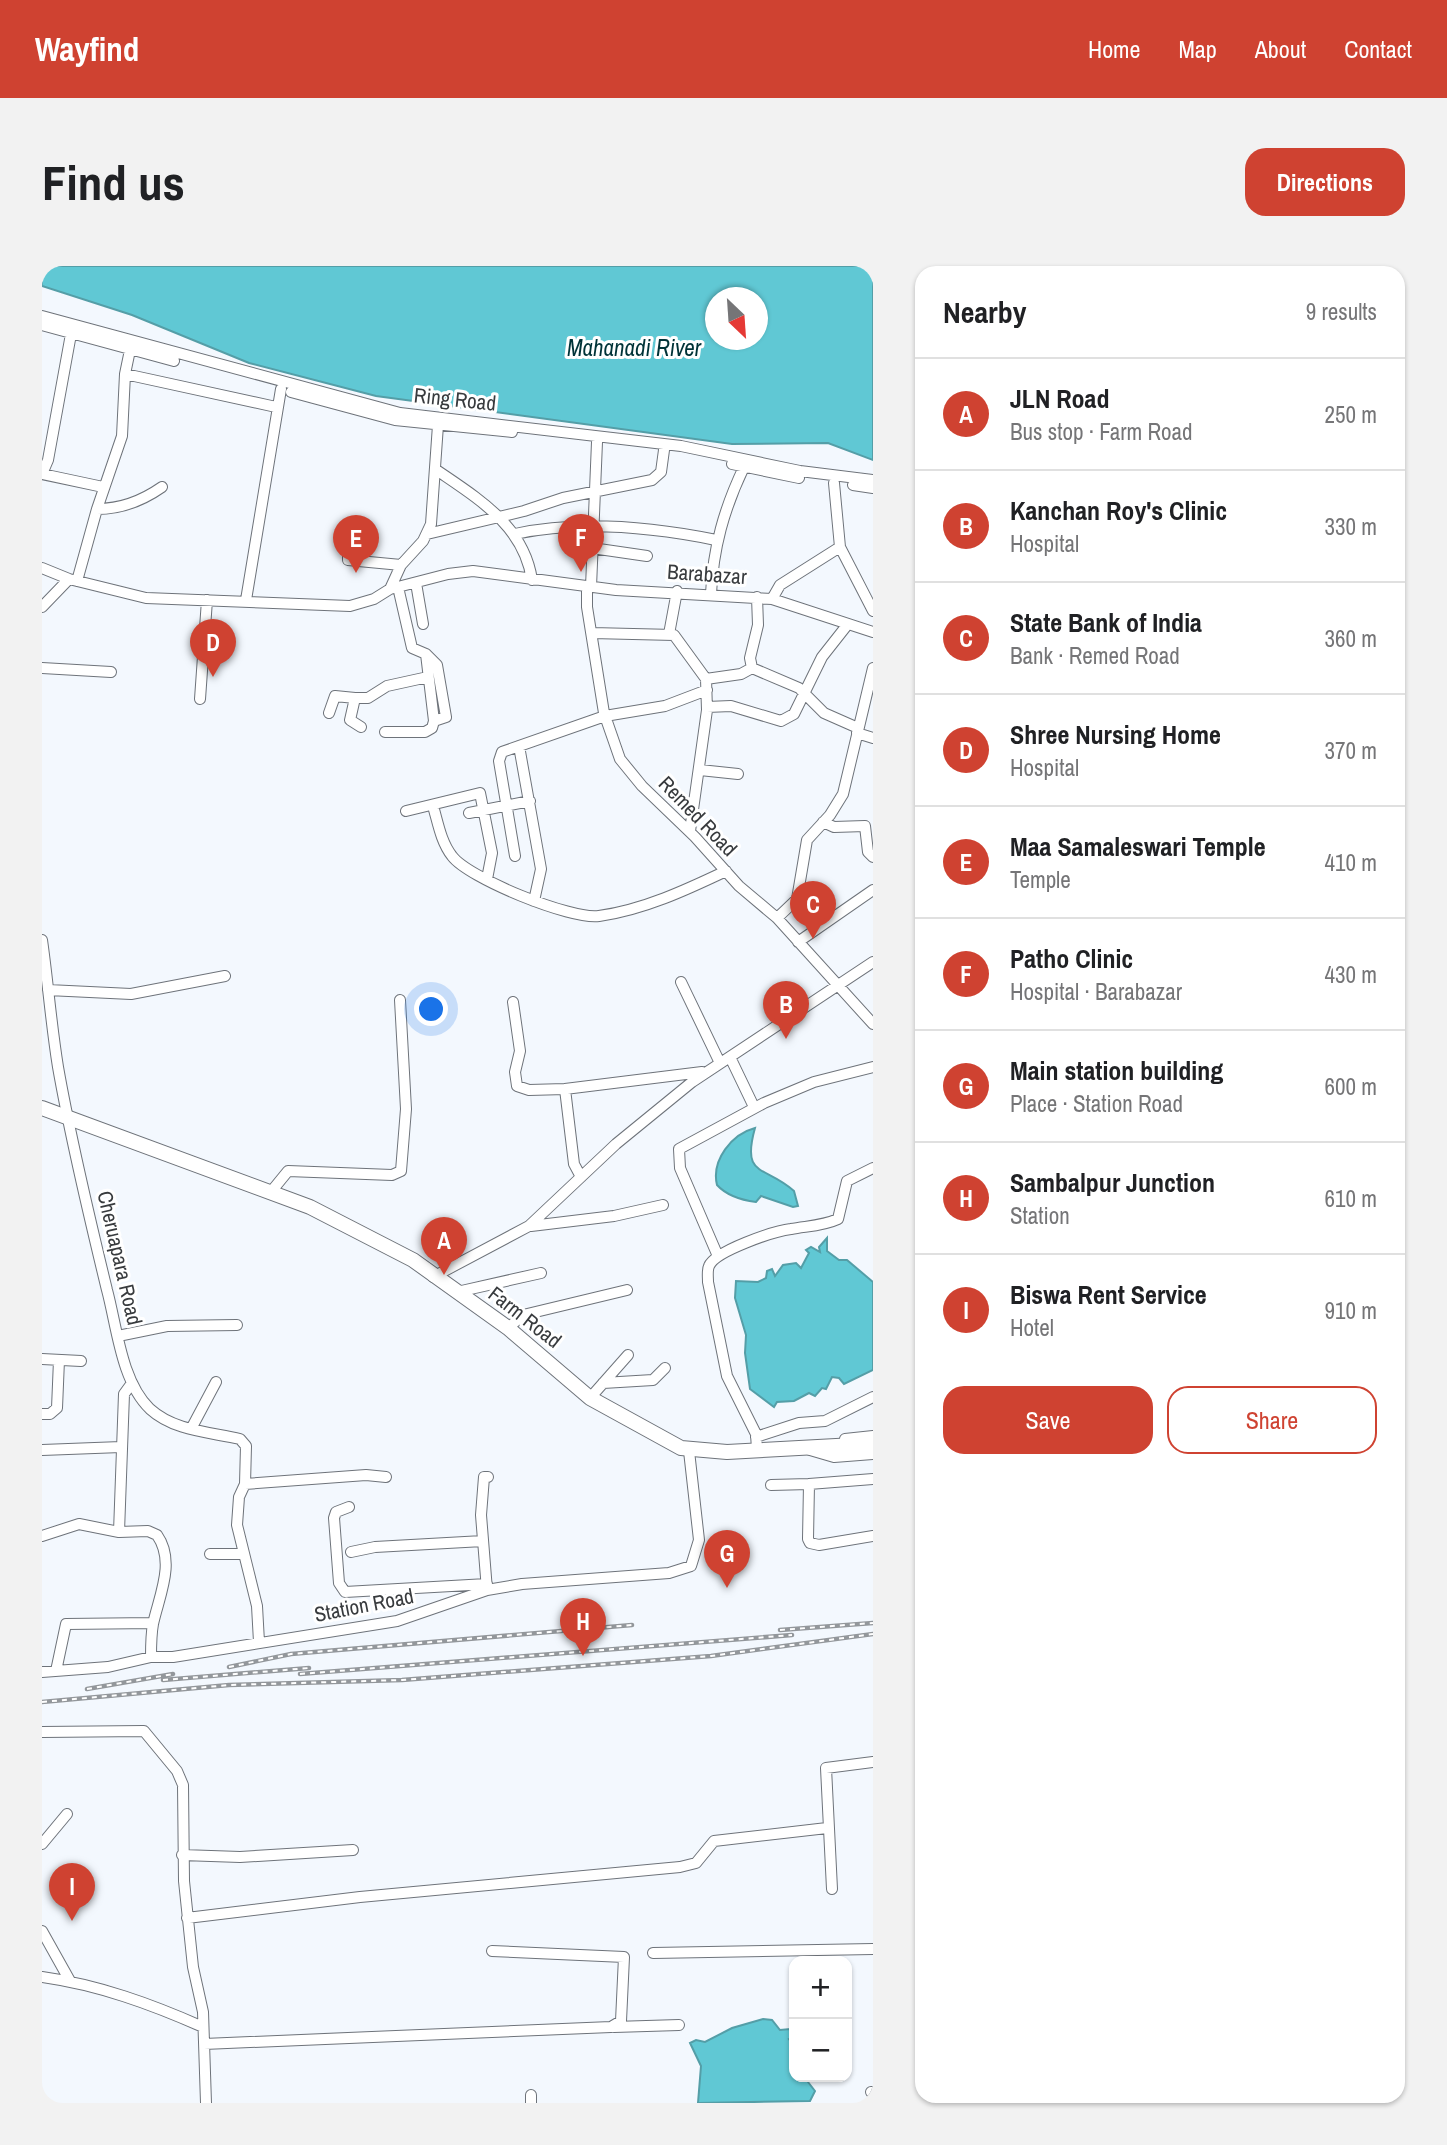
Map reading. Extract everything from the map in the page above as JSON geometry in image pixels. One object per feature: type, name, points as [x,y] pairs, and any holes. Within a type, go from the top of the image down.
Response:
[{"type":"main road","name":"Farm Road","points":[[42,1108],[310,1207],[413,1260],[433,1277],[508,1328],[590,1398],[689,1451],[757,1443],[808,1449]]},
{"type":"main road","points":[[808,1449],[873,1444]]},
{"type":"street","name":"Ring Road","points":[[42,316],[400,412],[681,446],[834,483],[873,488]]},
{"type":"street","name":"Ring Road","points":[[42,325],[358,412],[438,425],[664,450],[744,467],[873,480]]},
{"type":"street","points":[[71,334],[54,429],[42,474],[103,487]]},
{"type":"street","points":[[42,607],[73,580],[122,436],[125,374],[130,350]]},
{"type":"street","points":[[125,374],[276,407]]},
{"type":"street","points":[[246,600],[281,389]]},
{"type":"street","points":[[434,721],[443,720],[446,713],[437,665],[426,653],[412,648],[394,588],[401,565],[427,534],[438,425]]},
{"type":"street","name":"Remed Road","points":[[597,442],[589,587],[592,634],[605,716],[613,743],[629,771],[726,871],[776,918],[873,1024]]},
{"type":"street","points":[[427,534],[596,490],[659,477],[664,450]]},
{"type":"street","points":[[712,594],[716,540],[726,505],[744,467]]},
{"type":"street","points":[[435,469],[500,516],[526,553],[532,580]]},
{"type":"street","points":[[834,483],[840,547],[873,611]]},
{"type":"street","points":[[97,509],[123,507],[149,497],[162,487]]},
{"type":"street","points":[[348,527],[348,560],[401,565]]},
{"type":"street","points":[[515,534],[558,527],[661,529],[716,540]]},
{"type":"street","points":[[772,599],[780,586],[840,547]]},
{"type":"street","points":[[592,548],[648,556]]},
{"type":"street","name":"Barabazar","points":[[42,568],[130,596],[350,606],[374,599],[394,588],[473,571],[589,587],[772,599],[873,632]]},
{"type":"street","points":[[416,583],[423,624]]},
{"type":"street","points":[[669,634],[677,592]]},
{"type":"street","points":[[752,668],[750,658],[758,625],[757,597]]},
{"type":"street","points":[[200,699],[207,600]]},
{"type":"street","points":[[707,707],[731,706],[781,720],[794,714],[828,648],[848,624]]},
{"type":"street","points":[[592,634],[669,634],[677,638],[706,685],[707,707],[690,831]]},
{"type":"street","points":[[385,732],[425,732],[432,728],[434,721],[426,653]]},
{"type":"street","points":[[42,668],[111,672]]},
{"type":"street","points":[[515,856],[505,807],[499,756],[519,746],[605,716],[665,706],[706,685],[752,668]]},
{"type":"street","points":[[752,668],[804,691],[824,713],[873,738]]},
{"type":"street","points":[[776,918],[797,899],[807,840],[843,794],[873,668]]},
{"type":"street","points":[[351,718],[326,713],[335,696],[368,698],[387,686],[428,677]]},
{"type":"street","points":[[355,698],[352,724],[361,727]]},
{"type":"street","points":[[519,746],[541,869],[534,901]]},
{"type":"street","points":[[700,770],[738,774]]},
{"type":"street","points":[[406,811],[480,793],[492,853],[486,879]]},
{"type":"street","points":[[470,813],[530,802]]},
{"type":"street","points":[[433,806],[442,837],[453,858],[486,879],[534,901],[573,914],[597,916],[666,897],[726,871]]},
{"type":"street","points":[[823,822],[834,827],[865,826],[868,852],[873,857]]},
{"type":"street","points":[[798,942],[873,890]]},
{"type":"street","name":"Cheruapara Road","points":[[42,940],[68,1117],[118,1336],[132,1383]]},
{"type":"street","points":[[433,1277],[529,1227],[654,1111],[706,1072],[873,962]]},
{"type":"street","points":[[48,990],[131,994],[225,976]]},
{"type":"street","points":[[681,982],[754,1107]]},
{"type":"street","points":[[270,1193],[288,1171],[392,1175],[401,1171],[406,1109],[400,1000]]},
{"type":"street","points":[[513,1002],[520,1051],[515,1072],[517,1086],[528,1090],[565,1089],[706,1072]]},
{"type":"street","points":[[717,1254],[680,1168],[679,1150],[754,1107],[814,1082],[873,1068]]},
{"type":"street","points":[[565,1089],[574,1164],[581,1177]]},
{"type":"street","points":[[873,1168],[847,1181],[838,1219],[825,1224],[788,1229],[717,1254],[708,1267],[708,1282],[726,1376],[757,1443],[799,1423],[825,1421],[873,1397]]},
{"type":"street","points":[[529,1227],[614,1216],[663,1205]]},
{"type":"street","points":[[457,1292],[541,1273]]},
{"type":"street","points":[[508,1328],[523,1315],[626,1290]]},
{"type":"street","points":[[118,1336],[167,1326],[237,1325]]},
{"type":"street","points":[[590,1398],[628,1355]]},
{"type":"street","points":[[42,1359],[81,1361]]},
{"type":"street","points":[[42,1414],[50,1414],[57,1408],[59,1360]]},
{"type":"street","points":[[603,1383],[653,1380],[665,1368]]},
{"type":"street","points":[[191,1429],[216,1382]]},
{"type":"street","points":[[119,1532],[124,1394],[132,1383],[151,1409],[170,1422],[240,1439],[246,1446],[244,1484],[237,1515],[243,1554],[257,1606],[260,1642]]},
{"type":"street","name":"Farm Road","points":[[808,1449],[829,1440],[873,1436]]},
{"type":"street","points":[[42,1450],[121,1447]]},
{"type":"street","points":[[808,1449],[834,1457],[873,1454]]},
{"type":"street","name":"Station Road","points":[[42,1672],[108,1667],[151,1657],[173,1657],[397,1621],[487,1587],[669,1573],[691,1566],[699,1540],[689,1451]]},
{"type":"street","points":[[244,1484],[366,1475],[386,1477]]},
{"type":"street","points":[[349,1507],[337,1512],[334,1518],[338,1583],[345,1592],[487,1587],[481,1515],[484,1477],[488,1477]]},
{"type":"street","points":[[771,1485],[873,1479]]},
{"type":"street","points":[[809,1484],[810,1543],[819,1545],[873,1536]]},
{"type":"street","points":[[42,1536],[79,1524],[119,1532],[148,1531],[157,1535],[161,1540],[166,1561],[153,1623],[151,1657]]},
{"type":"street","points":[[351,1552],[375,1547],[482,1541]]},
{"type":"street","points":[[209,1554],[243,1554]]},
{"type":"street","points":[[56,1671],[66,1624],[153,1623]]},
{"type":"street","points":[[42,1732],[144,1731],[177,1771],[183,1785],[186,1814],[182,1855],[187,1918],[203,2027],[206,2103]]},
{"type":"street","points":[[832,1889],[826,1768],[873,1762]]},
{"type":"street","points":[[42,1844],[67,1814]]},
{"type":"street","points":[[187,1918],[360,1897],[680,1867],[696,1863],[714,1841],[827,1828]]},
{"type":"street","points":[[182,1855],[240,1857],[353,1850]]},
{"type":"street","points":[[42,1931],[75,1983]]},
{"type":"street","points":[[653,1953],[873,1949]]},
{"type":"street","points":[[492,1951],[624,1957],[621,2021],[611,2027]]},
{"type":"street","points":[[42,1978],[75,1983],[146,2001],[203,2027]]},
{"type":"street","points":[[204,2044],[679,2025]]},
{"type":"water","name":"Mahanadi River","points":[[42,266],[873,266],[873,460],[828,443],[732,444],[376,396],[249,363],[132,315],[42,286]]},
{"type":"water","points":[[755,1128],[751,1144],[754,1163],[794,1191],[798,1206],[793,1207],[761,1196],[756,1202],[745,1200],[730,1195],[717,1185],[717,1166],[725,1149],[739,1136]]},
{"type":"water","points":[[827,1238],[827,1251],[839,1260],[847,1260],[873,1282],[873,1370],[844,1384],[839,1378],[832,1377],[826,1389],[822,1388],[815,1396],[809,1393],[794,1401],[777,1402],[774,1407],[750,1389],[745,1353],[746,1335],[735,1298],[736,1281],[758,1282],[766,1278],[767,1271],[772,1269],[775,1276],[783,1265],[796,1263],[801,1268],[809,1253],[806,1250],[811,1247],[820,1252],[819,1247]]},
{"type":"water","points":[[763,2019],[772,2020],[780,2030],[789,2029],[789,2082],[808,2082],[815,2091],[810,2101],[698,2103],[701,2066],[690,2043],[696,2040],[705,2042],[732,2028]]},
{"type":"railway","points":[[780,1630],[873,1623]]},
{"type":"railway","points":[[229,1667],[291,1654],[632,1625]]},
{"type":"railway","points":[[42,1702],[229,1685],[402,1680],[711,1656],[873,1634]]},
{"type":"railway","points":[[300,1674],[792,1635]]},
{"type":"railway","points":[[163,1680],[309,1668]]},
{"type":"railway","points":[[87,1689],[173,1674]]},
{"type":"place","name":"Patho Clinic","points":[[581,572]]},
{"type":"place","name":"Maa Samaleswari Temple","points":[[356,573]]},
{"type":"place","name":"Shree Nursing Home","points":[[213,677]]},
{"type":"place","name":"State Bank of India","points":[[813,939]]},
{"type":"place","name":"Kanchan Roy's Clinic","points":[[786,1039]]},
{"type":"place","name":"JLN Road","points":[[444,1275]]},
{"type":"place","name":"Main station building","points":[[727,1588]]},
{"type":"place","name":"Sambalpur Junction","points":[[583,1656]]},
{"type":"place","name":"Biswa Rent Service","points":[[72,1921]]}]
